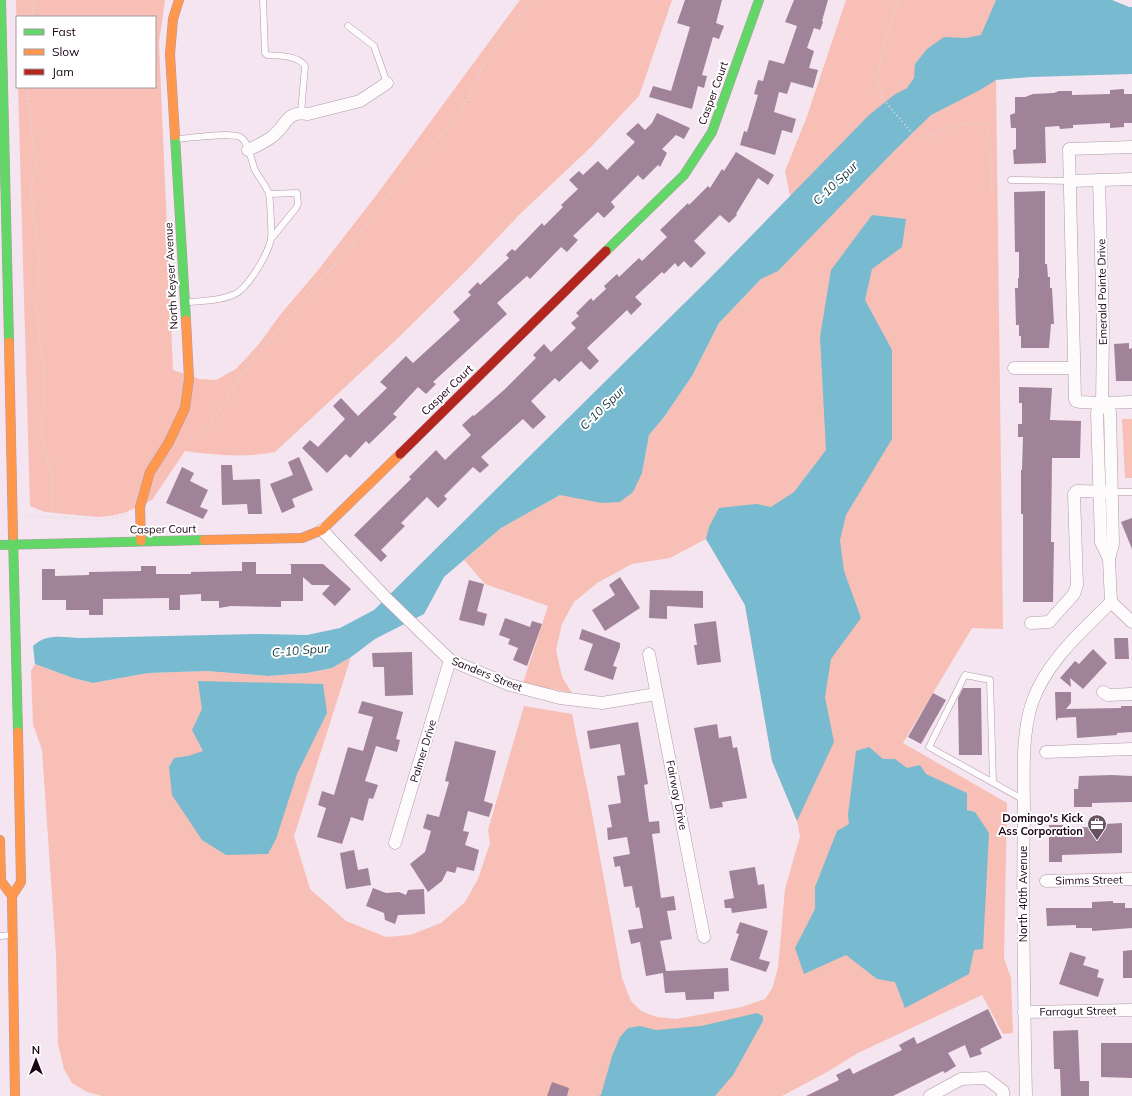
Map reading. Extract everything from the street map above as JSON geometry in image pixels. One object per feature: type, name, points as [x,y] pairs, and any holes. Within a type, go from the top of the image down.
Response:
[{"type":"street","points":[[0,0],[3,199],[13,516],[21,882],[12,896],[15,1096]]},
{"type":"street","name":"North Keyser Avenue","points":[[141,541],[140,507],[150,472],[169,442],[185,408],[190,380],[170,54],[173,19],[179,0]]},
{"type":"street","name":"Casper Court","points":[[0,545],[302,538],[322,530],[684,175],[712,132],[759,0]]},
{"type":"street","points":[[248,150],[274,136],[292,115],[301,113],[308,114],[360,101],[387,83]]},
{"type":"street","points":[[1132,147],[1069,149],[1071,181],[1075,399],[1076,401],[1102,403],[1132,402]]},
{"type":"street","points":[[1071,181],[1132,179]]},
{"type":"street","name":"Emerald Pointe Drive","points":[[1099,180],[1103,329],[1102,403],[1097,412],[1099,492],[1101,542],[1109,559]]},
{"type":"street","points":[[1014,368],[1074,368]]},
{"type":"street","name":"Emerald Pointe Drive","points":[[1102,403],[1110,412],[1113,544],[1109,559],[1111,602]]},
{"type":"street","points":[[1031,622],[1049,622],[1074,594],[1077,585],[1074,494],[1077,491],[1112,492]]},
{"type":"street","name":"Sanders Street","points":[[322,530],[386,598],[450,660],[510,685],[560,698],[602,703],[656,694]]},
{"type":"street","points":[[1111,602],[1132,622]]},
{"type":"street","name":"North 40th Avenue","points":[[1026,1096],[1022,876],[1026,733],[1032,704],[1042,679],[1066,648],[1111,602]]},
{"type":"street","name":"Fairway Drive","points":[[649,654],[704,937]]},
{"type":"street","name":"Palmer Drive","points":[[395,843],[450,660]]},
{"type":"street","points":[[1102,692],[1108,695],[1132,694]]},
{"type":"street","points":[[1046,752],[1132,749]]},
{"type":"street","points":[[0,840],[1,881],[12,896]]},
{"type":"street","name":"Simms Street","points":[[1046,881],[1132,879]]},
{"type":"street","name":"Farragut Street","points":[[1024,1012],[1132,1010]]},
{"type":"street","points":[[930,1096],[961,1079],[986,1078],[1003,1091],[1003,1096]]},
{"type":"lane","points":[[263,0],[267,55],[292,58],[305,66],[301,113]]},
{"type":"lane","points":[[348,26],[374,46],[387,83]]},
{"type":"lane","points":[[175,139],[237,136],[242,138],[246,143],[256,171],[269,194],[271,239]]},
{"type":"lane","points":[[1011,180],[1071,181]]},
{"type":"lane","points":[[185,302],[221,298],[239,292],[247,285],[267,250],[271,239],[296,208],[298,201],[297,193],[269,194]]},
{"type":"lane","points":[[1112,492],[1132,492]]},
{"type":"lane","points":[[993,782],[990,680],[965,675],[929,747],[1024,800]]},
{"type":"lane","points":[[0,936],[12,935]]},
{"type":"path","points":[[32,16],[34,0]]},
{"type":"path","points":[[183,446],[188,440],[197,438],[209,426],[245,369],[354,242],[394,188],[461,112],[486,60],[531,0]]},
{"type":"path","points":[[898,0],[883,49],[877,79],[882,98],[919,141],[945,128],[974,122],[985,124],[989,135],[992,192]]},
{"type":"path","points":[[28,88],[36,166],[31,186],[33,215],[39,256],[37,306],[40,347],[45,370],[42,390],[41,434],[51,474],[52,517]]},
{"type":"path","points":[[13,516],[107,520],[127,514],[131,509]]},
{"type":"shaded area","points":[[16,0],[165,0],[159,43],[173,370],[200,379],[216,380],[236,369],[259,344],[280,315],[319,269],[378,193],[520,0],[672,0],[639,96],[590,148],[519,215],[467,270],[398,338],[275,452],[252,455],[230,455],[185,451],[152,500],[124,513],[97,517],[45,512],[30,506],[18,88],[156,88],[156,16],[16,16]]},
{"type":"shaded area","points":[[846,0],[996,0],[991,12],[996,80],[1003,629],[972,628],[903,743],[1007,803],[1004,958],[1011,978],[1013,1033],[1003,1034],[982,995],[858,1053],[827,1072],[782,1096],[102,1096],[87,1092],[72,1083],[64,1069],[58,1044],[56,953],[42,750],[33,724],[31,671],[35,664],[73,678],[93,683],[148,673],[207,671],[268,676],[307,673],[332,668],[351,657],[294,836],[310,889],[346,921],[386,937],[410,935],[441,923],[465,902],[478,879],[490,843],[488,830],[524,706],[572,714],[622,978],[631,1001],[641,1011],[657,1017],[676,1019],[742,1007],[765,999],[772,989],[778,968],[785,889],[800,836],[797,821],[772,761],[745,605],[706,539],[670,558],[632,564],[597,583],[574,602],[562,624],[556,650],[562,677],[572,693],[523,683],[548,606],[485,584],[464,560],[501,528],[560,495],[642,473],[649,435],[664,417],[692,376],[719,323],[761,279],[790,196],[785,171],[806,119]]},
{"type":"shaded area","points":[[1122,419],[1132,419],[1132,478],[1125,478]]},
{"type":"water","name":"C-10 Spur","points":[[996,0],[1112,0],[1132,7],[1132,74],[1030,77],[996,80],[980,90],[931,115],[893,152],[778,271],[761,279],[719,323],[692,376],[664,417],[649,435],[642,473],[633,492],[620,502],[602,503],[560,495],[501,528],[444,577],[424,614],[375,639],[351,657],[332,668],[307,673],[268,676],[207,671],[148,673],[93,683],[73,678],[35,664],[33,646],[49,637],[80,638],[260,634],[307,635],[340,628],[374,610],[715,273],[869,115],[894,95],[907,88],[914,78],[915,64],[927,49],[944,37],[966,38],[981,35]]},
{"type":"water","points":[[872,215],[906,219],[902,247],[872,269],[865,300],[892,350],[892,439],[846,515],[840,540],[844,571],[861,618],[831,659],[825,697],[834,742],[797,821],[772,761],[745,605],[706,539],[709,527],[719,508],[756,504],[771,507],[794,492],[826,450],[820,337],[831,270]]},
{"type":"water","points":[[198,681],[323,684],[327,713],[297,774],[276,839],[268,854],[226,855],[202,840],[172,795],[169,767],[174,758],[188,756],[203,751],[192,730],[202,709]]},
{"type":"water","points":[[869,747],[883,759],[895,759],[907,768],[920,765],[926,774],[967,793],[967,810],[975,812],[989,833],[983,949],[974,950],[969,974],[905,1008],[895,982],[877,979],[846,955],[804,974],[795,948],[815,909],[815,887],[837,831],[849,824],[848,815],[856,751]]},
{"type":"water","points":[[757,1013],[763,1016],[763,1021],[733,1075],[715,1096],[598,1096],[601,1095],[612,1056],[620,1037],[628,1028],[640,1026],[656,1030],[701,1026]]},
{"type":"building","points":[[685,0],[722,0],[716,23],[724,26],[719,39],[713,37],[702,75],[707,76],[704,88],[698,86],[692,109],[649,97],[653,86],[671,91],[690,27],[677,23]]},
{"type":"building","points":[[794,0],[828,0],[820,30],[814,28],[807,48],[814,51],[809,68],[818,70],[813,88],[791,82],[787,94],[779,92],[774,112],[796,119],[792,133],[782,130],[775,155],[740,145],[744,131],[747,132],[758,95],[754,94],[758,80],[763,81],[769,60],[784,64],[797,26],[785,22]]},
{"type":"building","points":[[1124,89],[1124,94],[1132,94],[1132,123],[1124,123],[1124,127],[1110,128],[1110,123],[1073,125],[1073,128],[1060,129],[1059,126],[1045,127],[1046,163],[1014,164],[1013,150],[1016,149],[1016,128],[1011,128],[1010,115],[1015,113],[1015,97],[1025,97],[1033,94],[1054,93],[1059,91],[1072,91],[1072,95],[1110,94],[1110,90]]},
{"type":"building","points":[[657,113],[690,128],[684,139],[676,135],[662,149],[667,153],[660,167],[658,165],[643,180],[638,175],[611,202],[615,207],[604,218],[598,212],[573,236],[578,240],[567,252],[561,247],[530,279],[527,276],[497,303],[507,314],[433,382],[436,384],[426,394],[418,387],[393,414],[397,417],[369,444],[366,441],[350,458],[346,454],[327,473],[302,448],[310,440],[318,447],[345,419],[333,406],[341,398],[358,416],[387,388],[380,382],[406,356],[413,363],[460,320],[453,312],[471,295],[468,292],[478,282],[480,285],[509,258],[506,255],[512,249],[515,251],[542,223],[544,226],[563,207],[561,205],[578,189],[569,180],[579,171],[583,175],[598,161],[607,170],[635,142],[626,134],[638,123],[645,130],[652,123]]},
{"type":"building","points":[[736,152],[774,175],[768,185],[758,178],[736,214],[737,215],[729,223],[720,215],[694,241],[706,253],[691,268],[684,261],[678,267],[675,263],[664,274],[662,272],[635,297],[642,304],[631,315],[627,310],[587,348],[599,361],[590,370],[581,361],[559,382],[555,378],[531,401],[546,417],[533,429],[523,419],[481,457],[489,465],[480,473],[473,467],[444,496],[447,499],[438,508],[427,497],[401,523],[405,526],[381,550],[387,556],[381,562],[354,535],[411,479],[409,477],[436,450],[445,460],[471,435],[462,425],[504,390],[536,358],[533,355],[544,344],[551,352],[576,328],[571,323],[579,316],[576,313],[591,298],[593,301],[606,289],[604,286],[617,274],[619,277],[639,258],[642,261],[667,237],[660,230],[708,186],[710,188],[722,169],[724,171]]},
{"type":"building","points":[[1045,191],[1045,264],[1047,264],[1048,277],[1050,277],[1050,288],[1052,288],[1054,324],[1051,324],[1049,348],[1021,348],[1019,325],[1016,325],[1015,288],[1018,288],[1019,252],[1015,252],[1014,192]]},
{"type":"building","points":[[1129,343],[1129,349],[1132,348],[1132,381],[1116,381],[1114,344]]},
{"type":"building","points":[[1019,387],[1052,388],[1050,420],[1081,421],[1080,458],[1052,458],[1051,542],[1054,542],[1053,602],[1023,602],[1023,514],[1021,514],[1021,470],[1023,437],[1018,437],[1018,424],[1022,424],[1022,403],[1019,403]]},
{"type":"building","points":[[299,457],[313,490],[292,499],[295,507],[282,513],[270,484],[293,475],[288,462]]},
{"type":"building","points":[[221,465],[232,465],[233,480],[260,479],[262,514],[248,514],[247,504],[222,505]]},
{"type":"building","points":[[182,467],[194,473],[190,481],[208,490],[200,507],[208,510],[203,519],[166,503]]},
{"type":"building","points":[[1132,518],[1132,549],[1121,522]]},
{"type":"building","points":[[242,562],[256,562],[256,574],[291,574],[291,565],[289,564],[323,564],[351,589],[335,606],[322,594],[330,585],[312,585],[303,577],[303,601],[281,601],[281,607],[231,606],[219,608],[219,601],[201,601],[201,594],[180,595],[180,610],[169,610],[169,598],[103,599],[103,615],[89,615],[89,610],[66,610],[66,600],[42,600],[42,569],[55,569],[55,576],[89,575],[89,572],[141,571],[141,566],[156,566],[156,574],[191,574],[191,572],[242,571]]},
{"type":"building","points":[[620,577],[640,608],[605,631],[592,610],[615,595],[609,585]]},
{"type":"building","points":[[469,580],[484,584],[477,611],[487,614],[484,626],[459,620]]},
{"type":"building","points":[[650,590],[703,591],[703,608],[667,606],[667,619],[649,618]]},
{"type":"building","points":[[505,618],[530,627],[532,621],[542,624],[527,666],[513,660],[518,648],[508,644],[510,639],[499,635]]},
{"type":"building","points":[[716,621],[721,662],[697,665],[694,645],[697,645],[694,624]]},
{"type":"building","points":[[582,629],[620,643],[613,666],[617,667],[613,680],[584,670],[593,644],[579,639]]},
{"type":"building","points":[[1114,638],[1128,638],[1129,659],[1115,659]]},
{"type":"building","points":[[1093,649],[1107,663],[1083,689],[1070,678],[1071,687],[1060,678],[1075,661],[1079,664]]},
{"type":"building","points":[[412,652],[413,695],[385,696],[384,667],[373,667],[372,653]]},
{"type":"building","points":[[963,688],[981,688],[982,755],[959,755],[958,698]]},
{"type":"building","points":[[1055,692],[1071,692],[1071,703],[1066,709],[1121,708],[1121,706],[1132,706],[1132,732],[1117,733],[1117,735],[1077,738],[1076,717],[1058,718],[1056,721]]},
{"type":"building","points":[[933,693],[946,700],[921,744],[908,737]]},
{"type":"building","points":[[362,701],[403,712],[396,739],[400,740],[397,752],[376,746],[365,781],[378,785],[373,799],[369,798],[363,821],[351,817],[342,844],[317,837],[326,808],[318,805],[322,791],[334,795],[348,747],[363,751],[373,717],[358,713]]},
{"type":"building","points":[[638,722],[648,784],[644,785],[649,822],[659,821],[660,833],[652,834],[661,898],[674,896],[676,910],[667,911],[672,939],[660,941],[666,971],[728,968],[729,991],[714,992],[714,999],[686,1000],[685,992],[665,993],[663,973],[646,976],[640,942],[631,944],[628,930],[643,928],[639,907],[636,908],[632,886],[624,887],[620,866],[615,867],[613,857],[630,854],[627,837],[608,840],[607,828],[612,827],[608,805],[621,803],[617,776],[625,775],[620,744],[590,749],[587,731]]},
{"type":"building","points":[[717,724],[719,738],[731,736],[733,748],[737,747],[747,798],[722,802],[723,807],[710,809],[694,728]]},
{"type":"building","points":[[455,741],[496,751],[484,801],[493,804],[489,817],[468,811],[463,831],[469,832],[465,845],[479,850],[474,871],[457,867],[455,873],[447,871],[442,881],[428,892],[410,864],[425,852],[431,831],[423,828],[427,814],[439,817],[449,782],[445,781]]},
{"type":"building","points":[[1079,776],[1132,776],[1132,802],[1092,803],[1092,807],[1074,807],[1074,789],[1078,789]]},
{"type":"building","points":[[1122,823],[1122,853],[1062,855],[1062,862],[1049,862],[1049,825],[1063,825],[1063,828],[1105,826],[1105,824]]},
{"type":"building","points":[[354,850],[358,870],[368,868],[371,885],[346,889],[340,853]]},
{"type":"building","points":[[755,867],[758,885],[764,884],[767,908],[732,913],[731,908],[725,908],[724,900],[734,898],[729,871]]},
{"type":"building","points":[[373,888],[386,893],[399,892],[406,895],[408,890],[424,889],[425,914],[398,915],[395,924],[385,920],[384,913],[366,906]]},
{"type":"building","points":[[1113,901],[1113,903],[1125,903],[1125,908],[1132,908],[1132,928],[1092,931],[1092,928],[1076,928],[1076,925],[1047,926],[1046,908],[1092,908],[1092,902]]},
{"type":"building","points":[[740,922],[768,931],[759,959],[770,962],[766,972],[730,960],[739,934],[736,933]]},
{"type":"building","points":[[1132,950],[1132,978],[1123,978],[1123,951]]},
{"type":"building","points":[[1070,952],[1086,957],[1083,965],[1099,970],[1097,977],[1104,979],[1098,997],[1059,984]]},
{"type":"building","points":[[988,1009],[1002,1038],[980,1049],[982,1054],[970,1058],[965,1045],[948,1053],[956,1066],[945,1073],[943,1071],[893,1096],[806,1096],[839,1080],[836,1075],[850,1068],[853,1074],[902,1050],[899,1045],[914,1037],[917,1044]]},
{"type":"building","points":[[1078,1030],[1080,1081],[1089,1081],[1089,1096],[1061,1096],[1060,1069],[1054,1069],[1053,1031]]},
{"type":"building","points":[[1101,1043],[1132,1043],[1132,1078],[1101,1077]]},
{"type":"building","points":[[552,1082],[569,1088],[567,1096],[547,1096]]},
{"type":"traffic: fast","points":[[1,0],[9,342]]},
{"type":"traffic: fast","points":[[606,251],[684,175],[712,132],[759,0]]},
{"type":"traffic: fast","points":[[175,136],[186,320]]},
{"type":"traffic: fast","points":[[13,536],[18,732]]},
{"type":"traffic: fast","points":[[0,545],[204,540]]},
{"type":"traffic: slow","points":[[175,136],[170,54],[173,19],[179,0]]},
{"type":"traffic: slow","points":[[141,541],[140,507],[150,472],[169,442],[185,408],[189,379],[186,320]]},
{"type":"traffic: slow","points":[[9,342],[13,536]]},
{"type":"traffic: slow","points":[[204,540],[302,538],[322,530],[400,454]]},
{"type":"traffic: slow","points":[[15,1096],[12,896],[21,882],[18,732]]},
{"type":"traffic: slow","points":[[0,840],[1,881],[12,896]]},
{"type":"traffic: jam","points":[[400,454],[606,251]]},
{"type":"place","name":"Domingo's Kick Ass Corporation","points":[[1097,841]]}]
